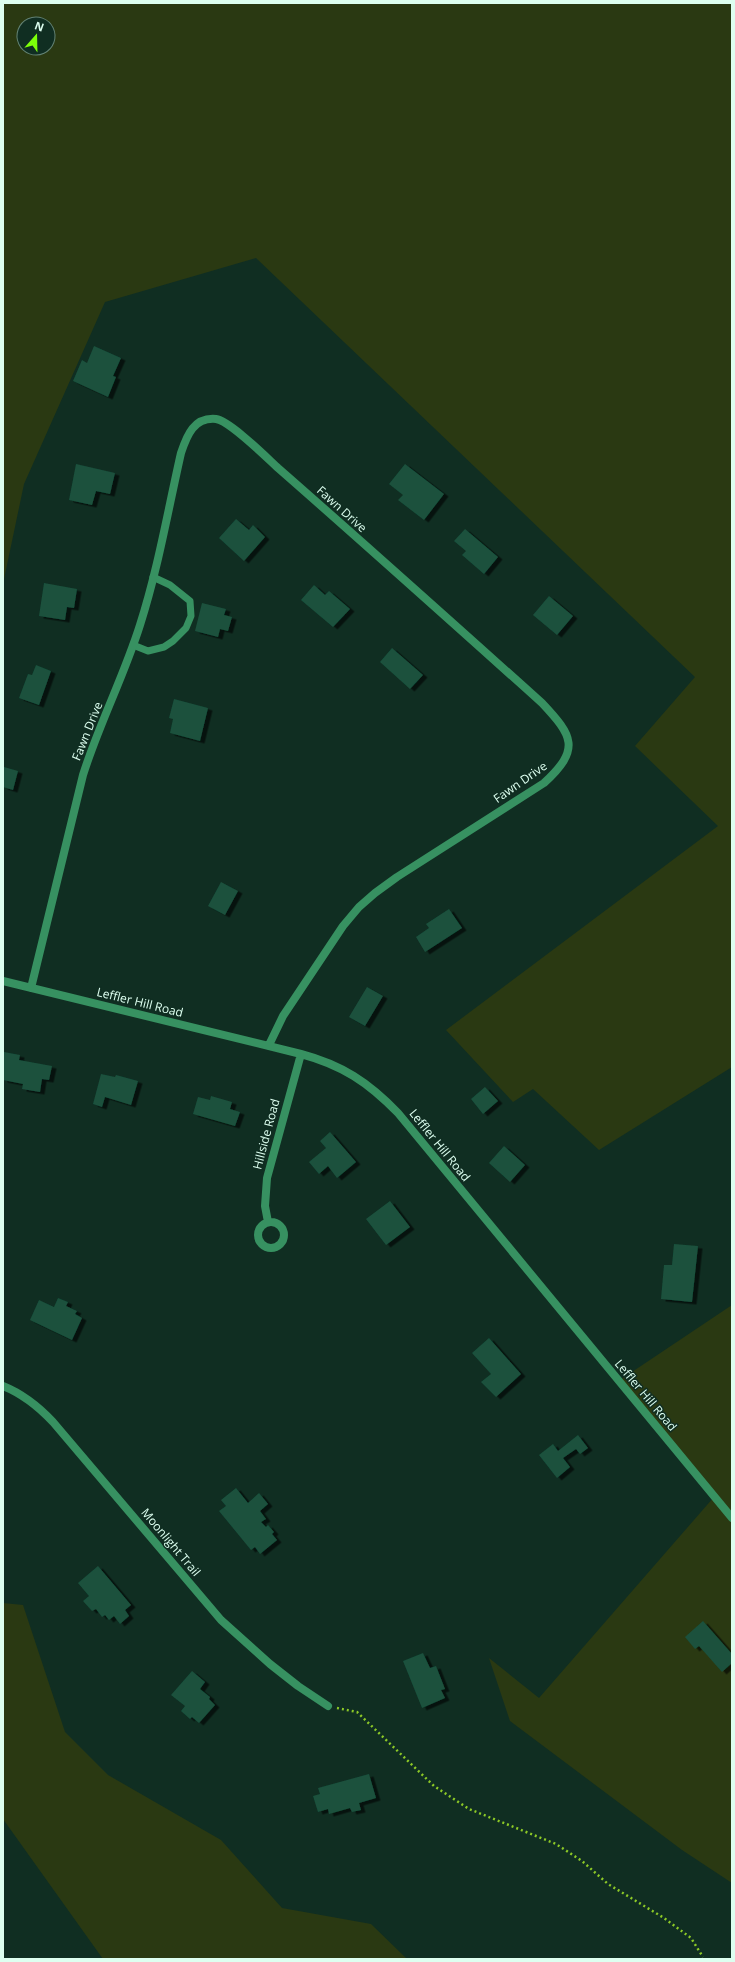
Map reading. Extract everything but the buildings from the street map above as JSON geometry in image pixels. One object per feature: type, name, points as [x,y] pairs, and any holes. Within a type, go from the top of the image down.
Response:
[{"type":"street","name":"Fawn Drive","points":[[31,988],[83,775],[91,748],[133,645],[153,578],[181,453],[187,436],[194,425],[205,419],[218,419],[232,428],[272,462],[542,703],[566,732],[570,746],[566,758],[556,772],[544,783],[397,877],[374,893],[359,907],[343,926],[283,1016],[268,1045]]},
{"type":"street","name":"Leffler Hill Road","points":[[3,981],[321,1059],[348,1072],[380,1094],[398,1113],[732,1518]]},
{"type":"street","name":"Hillside Road","points":[[268,1222],[265,1206],[267,1178],[301,1054]]},
{"type":"street","name":"Moonlight Trail","points":[[3,1386],[16,1391],[35,1404],[54,1422],[221,1620],[270,1664],[298,1686],[328,1706]]},
{"type":"lane","points":[[133,645],[148,651],[164,647],[186,628],[192,616],[190,601],[170,585],[153,578]]},
{"type":"path","points":[[328,1706],[357,1712],[434,1786],[469,1809],[556,1844],[582,1861],[608,1884],[664,1918],[691,1938],[703,1957]]},
{"type":"green space","points":[[3,3],[732,3],[732,1067],[599,1150],[533,1089],[513,1102],[446,1030],[718,826],[635,746],[695,677],[256,258],[105,302],[24,484],[3,584]]},
{"type":"green space","points":[[732,1305],[732,1883],[682,1850],[510,1721],[489,1658],[539,1698],[714,1497],[620,1380]]},
{"type":"green space","points":[[3,1603],[23,1605],[65,1732],[108,1775],[221,1840],[282,1908],[371,1924],[407,1959],[103,1959],[3,1819]]}]
